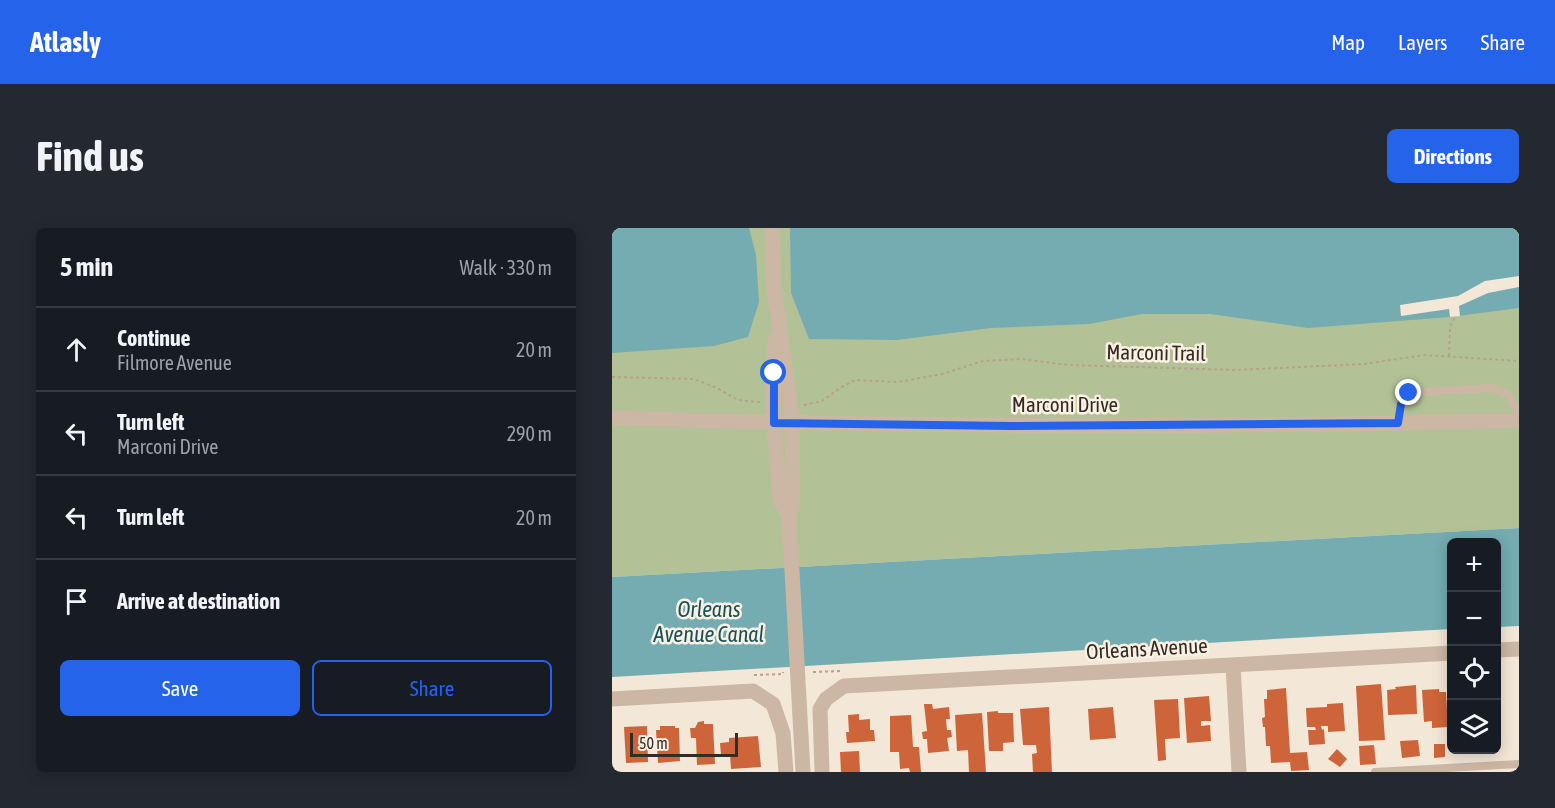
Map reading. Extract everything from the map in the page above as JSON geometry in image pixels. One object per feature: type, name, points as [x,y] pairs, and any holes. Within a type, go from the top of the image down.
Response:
[{"type":"street","points":[[772,228],[775,293],[774,423],[780,500],[789,516]]},
{"type":"street","points":[[775,293],[788,376],[792,423],[793,501],[789,516],[803,772]]},
{"type":"street","name":"Marconi Drive","points":[[612,418],[1011,426],[1519,420]]},
{"type":"street","points":[[1501,650],[1519,649]]},
{"type":"street","name":"Orleans Avenue","points":[[822,772],[820,708],[826,699],[844,686],[1447,653]]},
{"type":"street","points":[[1233,665],[1239,772]]},
{"type":"street","points":[[612,699],[752,683],[773,704],[783,734],[786,772]]},
{"type":"lane","points":[[1398,423],[1401,404],[1409,393],[1492,388],[1509,395],[1519,414]]},
{"type":"lane","points":[[1375,772],[1519,764]]},
{"type":"path","points":[[1449,356],[1450,327],[1455,317]]},
{"type":"path","name":"Marconi Trail","points":[[803,405],[822,401],[855,380],[898,382],[942,374],[983,361],[1021,359],[1080,366],[1236,370],[1364,364],[1425,356],[1519,361]]},
{"type":"path","points":[[612,377],[694,379],[738,400],[761,403]]},
{"type":"path","points":[[810,672],[842,670]]},
{"type":"path","points":[[752,683],[783,674]]},
{"type":"green space","points":[[612,228],[1519,228],[1519,528],[612,577]]},
{"type":"water","points":[[612,228],[749,228],[756,255],[759,302],[748,337],[714,346],[612,353]]},
{"type":"water","points":[[790,228],[1519,228],[1519,308],[1450,317],[1308,328],[1210,314],[1142,314],[1089,324],[991,328],[897,340],[809,339],[791,293]]},
{"type":"water","name":"Orleans Avenue Canal","points":[[1519,528],[1519,626],[1501,627],[1501,538],[1447,538],[1447,629],[612,677],[612,577]]},
{"type":"pier","points":[[1519,276],[1519,287],[1488,293],[1459,306],[1460,316],[1450,317],[1449,309],[1401,316],[1400,305],[1458,296],[1485,281]]},
{"type":"building","points":[[1381,684],[1385,740],[1359,741],[1356,686]]},
{"type":"building","points":[[1416,685],[1417,714],[1388,715],[1387,690]]},
{"type":"building","points":[[1286,688],[1290,753],[1307,752],[1309,770],[1291,771],[1290,762],[1271,763],[1270,746],[1266,746],[1262,718],[1265,717],[1264,699],[1267,699],[1267,690]]},
{"type":"building","points":[[1439,689],[1439,692],[1446,692],[1447,727],[1432,728],[1432,721],[1424,722],[1422,690]]},
{"type":"building","points":[[1209,696],[1211,721],[1201,721],[1201,726],[1210,725],[1211,741],[1187,743],[1184,698]]},
{"type":"building","points":[[1178,699],[1180,738],[1165,739],[1166,760],[1158,761],[1154,700]]},
{"type":"building","points":[[1343,703],[1345,731],[1328,732],[1328,726],[1321,726],[1322,730],[1324,729],[1325,744],[1309,745],[1308,730],[1316,730],[1315,727],[1307,727],[1306,708],[1327,707],[1327,704]]},
{"type":"building","points":[[924,704],[932,704],[933,709],[949,707],[950,719],[946,719],[947,730],[951,730],[952,737],[947,738],[949,751],[928,753],[927,739],[923,739],[922,732],[927,731]]},
{"type":"building","points":[[1049,707],[1052,772],[1033,772],[1032,754],[1037,753],[1036,745],[1023,745],[1020,709]]},
{"type":"building","points":[[1113,707],[1116,738],[1090,740],[1088,709]]},
{"type":"building","points":[[998,711],[998,713],[1013,713],[1014,742],[1003,743],[1003,751],[989,751],[987,712]]},
{"type":"building","points":[[982,713],[986,772],[969,772],[968,750],[957,751],[955,715]]},
{"type":"building","points":[[859,714],[859,720],[870,719],[870,730],[874,730],[875,741],[847,743],[848,715]]},
{"type":"building","points":[[911,715],[913,747],[919,747],[921,772],[910,772],[909,768],[900,769],[899,752],[890,752],[890,716]]},
{"type":"building","points":[[704,721],[704,724],[713,724],[715,764],[697,765],[696,738],[691,738],[690,728],[695,728],[698,722]]},
{"type":"building","points":[[647,726],[648,762],[626,763],[624,727]]},
{"type":"building","points":[[660,726],[679,728],[680,761],[658,763],[656,730],[660,730]]},
{"type":"building","points":[[758,736],[761,767],[731,769],[730,754],[721,755],[720,743],[729,742],[729,738]]},
{"type":"building","points":[[1418,740],[1420,756],[1402,758],[1400,741]]},
{"type":"building","points":[[1434,744],[1445,744],[1445,757],[1434,758]]},
{"type":"building","points":[[1374,745],[1376,764],[1360,765],[1359,746]]},
{"type":"building","points":[[1337,749],[1347,759],[1340,767],[1328,759]]},
{"type":"building","points":[[859,751],[860,772],[841,772],[840,752]]},
{"type":"route","points":[[774,373],[774,423],[1011,426],[1398,423],[1401,404],[1409,393]]}]
